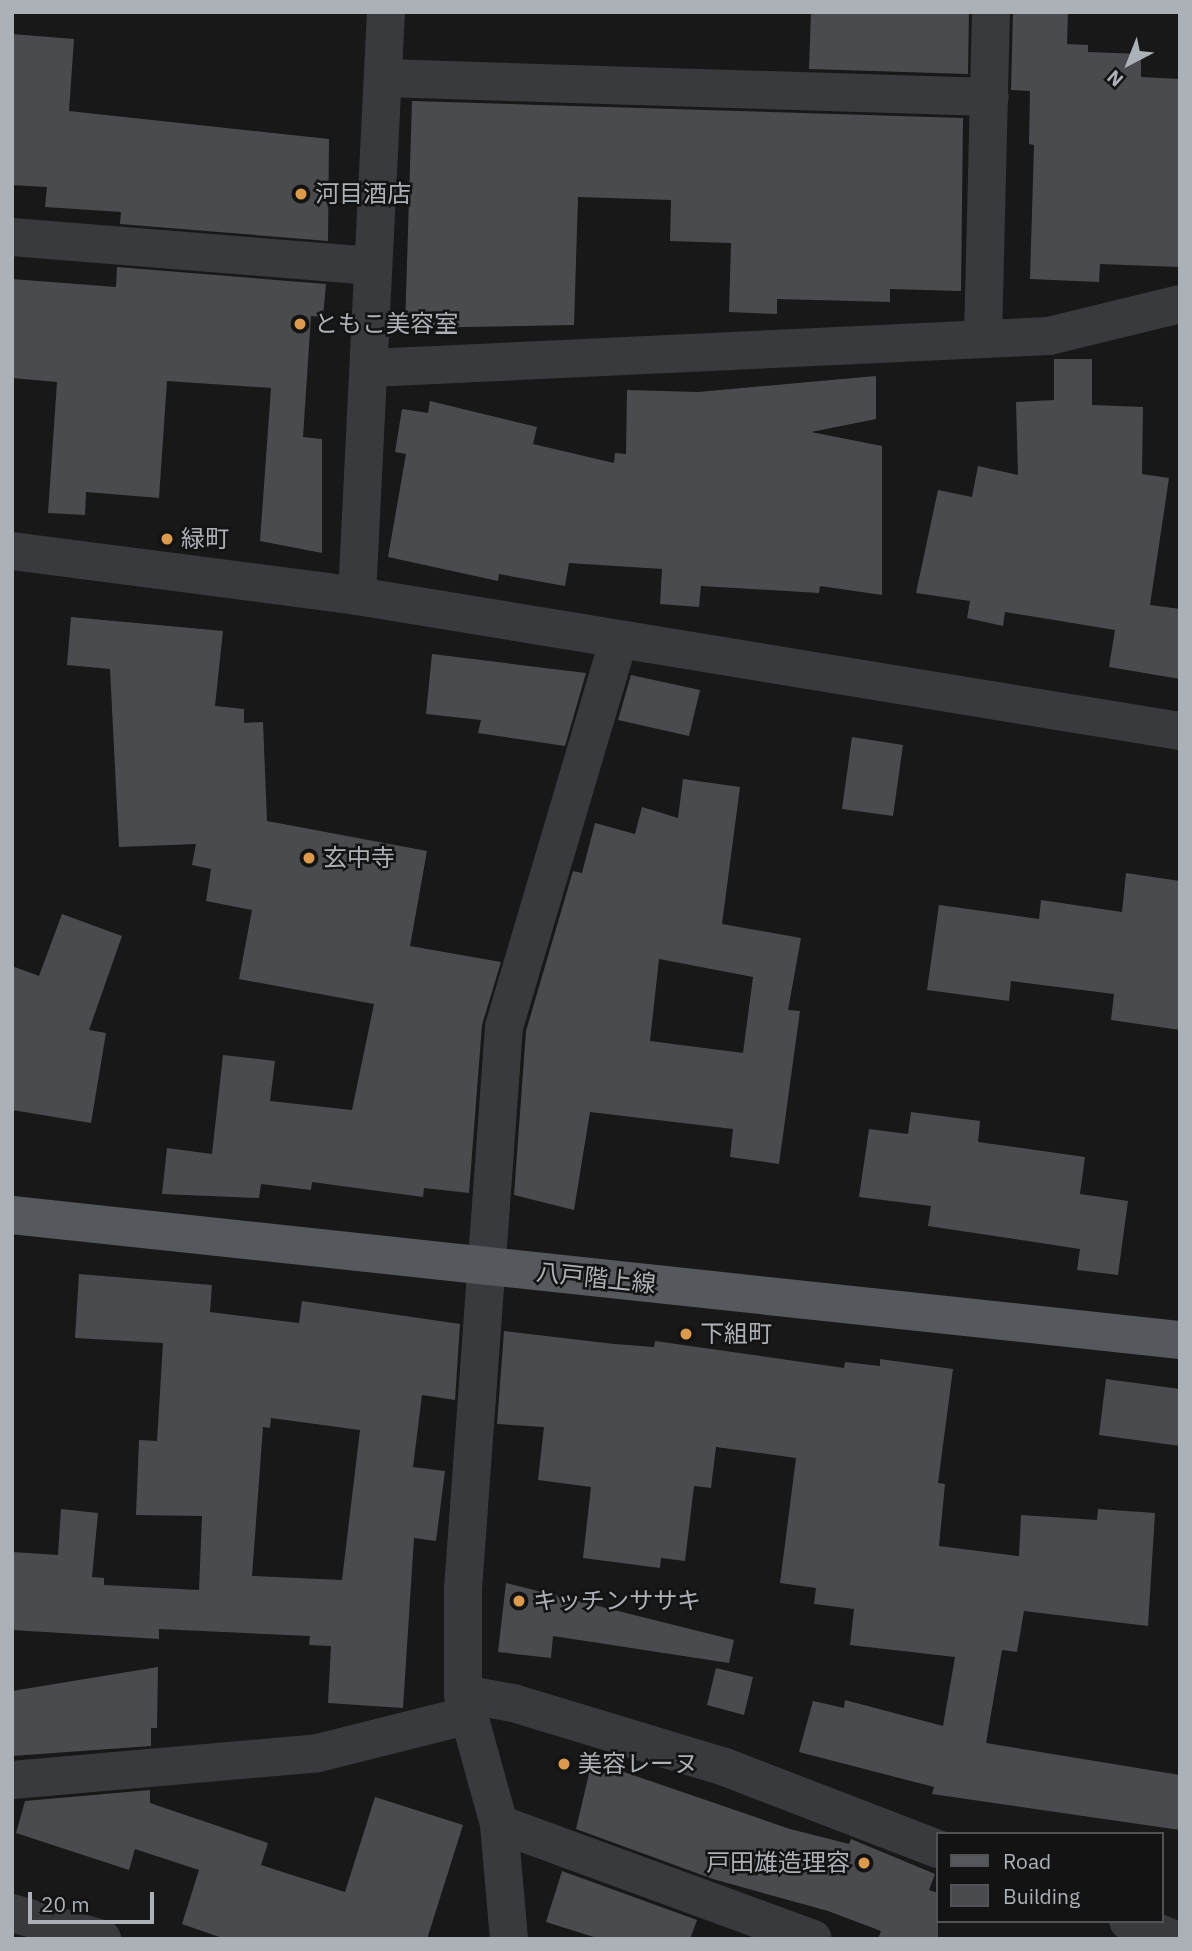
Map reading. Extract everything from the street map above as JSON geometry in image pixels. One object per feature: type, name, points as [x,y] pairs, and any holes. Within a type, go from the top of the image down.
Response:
[{"type":"main road","name":"八戸階上線","points":[[12,1215],[1180,1340]]},
{"type":"street","points":[[357,596],[386,12]]},
{"type":"street","points":[[983,338],[991,12]]},
{"type":"street","points":[[384,78],[990,97]]},
{"type":"street","points":[[12,237],[372,266]]},
{"type":"street","points":[[370,368],[1049,336],[1180,304]]},
{"type":"street","points":[[12,551],[357,596],[1180,731]]},
{"type":"street","points":[[509,1939],[499,1824],[466,1705],[463,1589],[504,1027],[619,640]]},
{"type":"street","points":[[12,1780],[318,1753],[466,1705],[513,1703],[725,1767],[936,1848]]},
{"type":"street","points":[[499,1824],[813,1939]]},
{"type":"street","points":[[12,1913],[102,1939]]},
{"type":"street","points":[[1133,1923],[1174,1939]]},
{"type":"building","points":[[811,12],[969,12],[968,74],[809,69]]},
{"type":"building","points":[[1013,12],[1068,12],[1067,44],[1088,45],[1088,52],[1141,54],[1141,77],[1180,79],[1180,267],[1100,264],[1099,282],[1030,279],[1034,145],[1029,144],[1030,91],[1011,90]]},
{"type":"building","points":[[12,34],[74,39],[69,111],[329,139],[328,241],[120,224],[121,212],[45,207],[47,187],[12,185]]},
{"type":"building","points":[[412,101],[963,118],[961,291],[890,289],[890,302],[777,299],[777,314],[729,312],[731,243],[670,241],[671,200],[578,197],[574,325],[405,328]]},
{"type":"building","points":[[117,267],[326,284],[323,317],[311,316],[303,437],[322,439],[322,553],[260,541],[271,388],[167,381],[159,498],[86,492],[85,515],[48,513],[57,382],[12,378],[12,279],[116,287]]},
{"type":"building","points":[[1054,359],[1092,359],[1092,405],[1143,407],[1142,474],[1169,478],[1150,605],[1180,609],[1180,679],[1109,667],[1115,630],[1005,612],[1003,626],[967,618],[970,601],[916,593],[938,490],[972,497],[978,466],[1018,475],[1016,402],[1054,400]]},
{"type":"building","points":[[876,376],[876,419],[811,432],[882,446],[882,595],[820,586],[819,593],[701,586],[699,607],[660,604],[662,569],[569,563],[565,586],[499,574],[498,581],[388,557],[406,454],[395,452],[402,409],[428,413],[430,401],[537,427],[533,444],[614,463],[615,453],[626,454],[627,390],[698,392]]},
{"type":"building","points":[[71,617],[223,631],[215,706],[244,709],[244,723],[263,722],[267,821],[427,851],[410,946],[501,962],[482,1025],[469,1193],[424,1188],[423,1197],[312,1182],[311,1190],[261,1184],[259,1198],[162,1194],[167,1148],[212,1154],[223,1055],[275,1061],[270,1101],[352,1110],[374,1004],[239,979],[252,910],[206,901],[211,869],[192,865],[196,844],[119,847],[110,669],[67,665]]},
{"type":"building","points":[[432,654],[586,673],[565,746],[478,733],[481,720],[426,714]]},
{"type":"building","points":[[631,675],[700,690],[689,736],[618,720]]},
{"type":"building","points":[[852,737],[903,745],[893,816],[842,809]]},
{"type":"building","points":[[683,779],[740,787],[722,924],[801,938],[788,1010],[800,1011],[779,1164],[730,1157],[733,1129],[590,1112],[574,1210],[514,1195],[526,1031],[573,871],[582,873],[595,823],[635,834],[642,807],[678,818]],"holes":[[[659,959],[753,977],[743,1053],[650,1041]]]},
{"type":"building","points":[[1126,873],[1180,881],[1180,1030],[1111,1020],[1114,994],[1011,981],[1009,1001],[927,990],[939,905],[1039,919],[1041,900],[1122,912]]},
{"type":"building","points":[[62,914],[122,936],[89,1030],[106,1033],[91,1123],[12,1110],[12,966],[39,976]]},
{"type":"building","points":[[911,1112],[980,1121],[978,1142],[1085,1157],[1080,1194],[1128,1201],[1118,1275],[1077,1270],[1080,1249],[928,1226],[931,1206],[859,1197],[869,1129],[908,1134]]},
{"type":"building","points":[[79,1274],[212,1285],[210,1312],[299,1323],[302,1301],[460,1324],[455,1400],[422,1395],[413,1467],[445,1471],[436,1541],[414,1538],[403,1708],[328,1703],[331,1646],[309,1645],[310,1636],[159,1629],[159,1639],[12,1630],[12,1552],[58,1555],[61,1509],[98,1513],[92,1577],[104,1578],[104,1585],[199,1590],[202,1516],[136,1515],[139,1440],[157,1441],[163,1343],[75,1338]],"holes":[[[271,1418],[360,1430],[342,1580],[252,1576],[263,1427],[270,1428]]]},
{"type":"building","points":[[504,1331],[654,1347],[655,1341],[844,1368],[845,1362],[880,1366],[880,1359],[953,1369],[938,1483],[945,1484],[939,1546],[1019,1556],[1021,1515],[1097,1520],[1098,1509],[1155,1513],[1148,1626],[1024,1611],[1017,1652],[1002,1650],[986,1743],[1180,1775],[1180,1830],[932,1794],[934,1787],[799,1752],[813,1701],[844,1708],[845,1700],[943,1726],[955,1657],[850,1645],[854,1609],[814,1604],[816,1588],[780,1583],[796,1458],[716,1447],[711,1488],[694,1486],[685,1561],[661,1558],[660,1568],[583,1558],[591,1487],[538,1480],[544,1427],[497,1424]]},
{"type":"building","points":[[1106,1379],[1180,1389],[1180,1446],[1099,1435]]},
{"type":"building","points":[[506,1583],[734,1640],[729,1663],[553,1636],[551,1658],[498,1652]]},
{"type":"building","points":[[158,1667],[157,1728],[151,1728],[151,1746],[12,1756],[12,1691]]},
{"type":"building","points":[[716,1668],[753,1677],[744,1715],[707,1705]]},
{"type":"building","points":[[592,1761],[790,1829],[849,1844],[851,1839],[935,1874],[929,1890],[936,1892],[938,1939],[878,1939],[881,1931],[828,1911],[713,1879],[576,1829]]},
{"type":"building","points":[[150,1790],[150,1803],[268,1843],[261,1865],[345,1892],[375,1797],[463,1825],[427,1939],[225,1939],[182,1924],[199,1870],[135,1849],[129,1870],[16,1833],[25,1801]]},
{"type":"building","points":[[562,1871],[697,1920],[690,1939],[600,1939],[546,1922]]},
{"type":"place","name":"河目酒店","points":[[301,194]]},
{"type":"place","name":"ともこ美容室","points":[[300,324]]},
{"type":"place","name":"緑町","points":[[167,539]]},
{"type":"place","name":"玄中寺","points":[[309,858]]},
{"type":"place","name":"下組町","points":[[686,1334]]},
{"type":"place","name":"キッチンササキ","points":[[519,1601]]},
{"type":"place","name":"美容レーヌ","points":[[564,1764]]},
{"type":"place","name":"戸田雄造理容","points":[[864,1863]]}]
